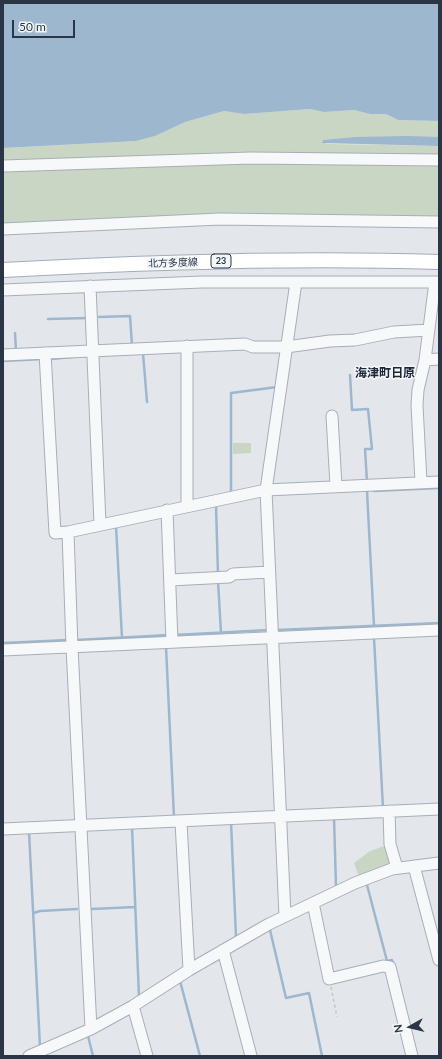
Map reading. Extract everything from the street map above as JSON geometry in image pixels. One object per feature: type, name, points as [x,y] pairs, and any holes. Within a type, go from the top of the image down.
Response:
[{"type":"main road","name":"北方多度線","points":[[3,270],[101,264],[246,261],[384,260],[439,262]]},
{"type":"street","points":[[3,166],[251,158],[439,160]]},
{"type":"street","points":[[3,229],[220,219],[439,222]]},
{"type":"street","points":[[3,290],[202,282],[437,282],[429,330],[426,360],[418,390],[417,404],[421,482]]},
{"type":"street","points":[[285,916],[266,490],[296,282]]},
{"type":"street","points":[[90,286],[99,466],[100,524]]},
{"type":"street","points":[[3,355],[245,344],[253,347],[286,347],[330,341],[355,340],[394,332],[429,330]]},
{"type":"street","points":[[187,346],[187,506]]},
{"type":"street","points":[[45,353],[55,533],[68,532],[266,490],[439,482]]},
{"type":"street","points":[[426,360],[439,359]]},
{"type":"street","points":[[332,416],[336,486]]},
{"type":"street","points":[[167,510],[172,638]]},
{"type":"street","points":[[68,532],[90,1029]]},
{"type":"street","points":[[170,580],[229,577],[233,574],[269,572]]},
{"type":"street","points":[[3,650],[72,647],[172,638],[272,638],[439,630]]},
{"type":"street","points":[[3,829],[81,827],[439,809]]},
{"type":"street","points":[[389,811],[390,844],[397,868]]},
{"type":"street","points":[[181,822],[189,970]]},
{"type":"street","points":[[29,1056],[43,1054],[134,1006],[223,950],[285,916],[355,883],[397,868],[439,863]]},
{"type":"street","points":[[414,866],[439,960]]},
{"type":"street","points":[[313,903],[329,979],[383,966],[390,968],[412,1056]]},
{"type":"street","points":[[223,950],[251,1056]]},
{"type":"street","points":[[134,1006],[147,1056]]},
{"type":"path","points":[[329,979],[336,1017]]},
{"type":"green space","points":[[310,109],[324,112],[354,110],[370,114],[386,114],[398,120],[439,121],[439,137],[354,137],[323,140],[322,142],[328,144],[439,146],[439,158],[3,163],[3,148],[136,141],[155,136],[185,122],[224,111],[244,114]]},
{"type":"green space","points":[[251,161],[439,164],[439,219],[3,225],[3,169]]},
{"type":"green space","points":[[233,443],[251,443],[251,453],[233,454]]},
{"type":"green space","points":[[387,845],[393,864],[359,877],[354,863],[370,851]]},
{"type":"water","points":[[3,3],[439,3],[439,121],[398,120],[386,114],[370,114],[354,110],[324,112],[310,109],[244,114],[224,111],[185,122],[155,136],[136,141],[3,148]]},
{"type":"water","points":[[354,137],[439,137],[439,146],[322,143],[323,140]]},
{"type":"waterway","points":[[99,317],[130,316],[132,345]]},
{"type":"waterway","points":[[48,319],[88,318]]},
{"type":"waterway","points":[[15,333],[16,351]]},
{"type":"waterway","points":[[141,353],[143,353],[147,402]]},
{"type":"waterway","points":[[51,359],[73,357]]},
{"type":"waterway","points":[[3,361],[43,359]]},
{"type":"waterway","points":[[350,375],[352,410],[368,409],[372,449],[365,449],[367,482]]},
{"type":"waterway","points":[[231,491],[231,393],[277,387]]},
{"type":"waterway","points":[[374,491],[439,488]]},
{"type":"waterway","points":[[367,491],[374,626]]},
{"type":"waterway","points":[[216,505],[218,575]]},
{"type":"waterway","points":[[116,526],[122,638]]},
{"type":"waterway","points":[[218,581],[221,633]]},
{"type":"waterway","points":[[277,630],[439,623]]},
{"type":"waterway","points":[[174,635],[269,630]]},
{"type":"waterway","points":[[76,640],[169,635]]},
{"type":"waterway","points":[[374,638],[383,808]]},
{"type":"waterway","points":[[3,643],[68,640]]},
{"type":"waterway","points":[[166,647],[174,817]]},
{"type":"waterway","points":[[334,817],[336,887]]},
{"type":"waterway","points":[[231,822],[236,937]]},
{"type":"waterway","points":[[132,827],[139,997]]},
{"type":"waterway","points":[[29,832],[40,1047]]},
{"type":"waterway","points":[[367,885],[387,961],[392,960],[393,964]]},
{"type":"waterway","points":[[92,909],[135,907]]},
{"type":"waterway","points":[[34,913],[40,911],[77,909]]},
{"type":"waterway","points":[[270,930],[286,998],[309,993],[322,1056]]},
{"type":"waterway","points":[[180,981],[200,1056]]},
{"type":"waterway","points":[[88,1036],[93,1056]]},
{"type":"district","name":"海津町日原","points":[[385,373]]}]
